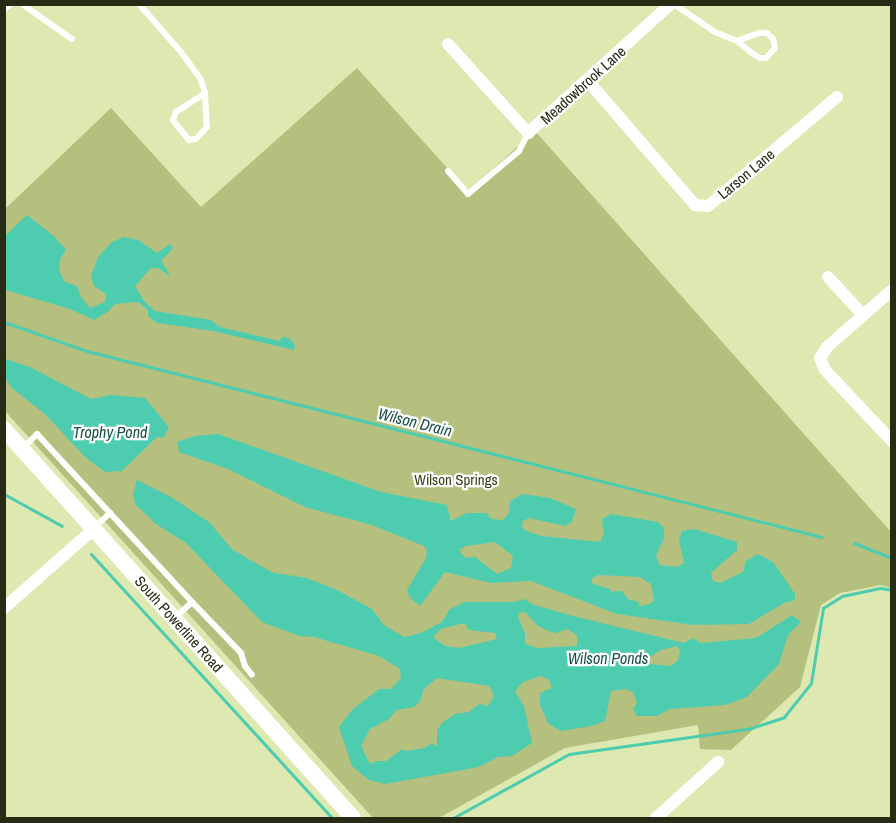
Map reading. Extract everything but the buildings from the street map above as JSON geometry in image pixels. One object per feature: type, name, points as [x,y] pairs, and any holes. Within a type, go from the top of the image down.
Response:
[{"type":"street","name":"Meadowbrook Lane","points":[[448,44],[528,133],[673,4]]},
{"type":"street","name":"Larson Lane","points":[[588,81],[695,205],[708,206],[837,98]]},
{"type":"street","points":[[828,277],[863,315]]},
{"type":"street","points":[[891,290],[827,347],[820,358],[825,370],[891,441]]},
{"type":"street","name":"South Powerline Road","points":[[4,429],[353,819]]},
{"type":"street","points":[[4,608],[94,529]]},
{"type":"street","points":[[656,819],[718,762]]},
{"type":"lane","points":[[4,10],[11,4]]},
{"type":"lane","points":[[22,4],[72,39]]},
{"type":"lane","points":[[139,4],[181,52],[201,80],[205,93],[207,127],[196,139],[189,140],[173,120],[176,112],[205,93]]},
{"type":"lane","points":[[673,4],[715,32],[737,40],[760,58],[772,54],[775,48],[773,39],[767,33],[759,33],[737,40]]},
{"type":"lane","points":[[448,171],[468,194],[519,151],[528,133]]},
{"type":"lane","points":[[22,448],[38,434],[241,653],[245,666],[252,675]]},
{"type":"lane","points":[[94,529],[110,513]]},
{"type":"lane","points":[[174,618],[192,602]]},
{"type":"green space","name":"Wilson Springs","points":[[357,68],[468,191],[535,131],[891,532],[891,588],[881,585],[840,593],[821,605],[800,687],[731,750],[700,749],[698,725],[565,748],[439,818],[373,818],[5,411],[4,210],[111,108],[201,207]]},
{"type":"water","points":[[27,215],[55,237],[66,250],[60,259],[59,271],[65,282],[77,286],[81,297],[90,308],[105,302],[106,294],[94,286],[91,276],[98,257],[112,242],[124,237],[138,240],[157,253],[170,244],[173,248],[161,261],[171,277],[158,268],[151,268],[135,286],[144,301],[155,311],[211,320],[220,327],[280,341],[282,337],[289,338],[295,345],[294,350],[213,331],[157,323],[148,316],[148,310],[138,302],[115,304],[109,311],[94,320],[70,309],[5,290],[5,236]]},
{"type":"water","name":"Trophy Pond","points":[[5,359],[30,367],[91,399],[111,395],[145,398],[169,427],[163,438],[157,437],[122,471],[105,472],[85,457],[46,415],[12,388],[5,378]]},
{"type":"water","name":"Wilson Ponds","points":[[218,434],[381,492],[447,505],[451,521],[467,513],[487,513],[491,519],[503,520],[509,513],[510,501],[523,494],[550,498],[576,509],[572,522],[565,526],[529,518],[523,521],[522,527],[526,531],[542,536],[600,542],[604,533],[602,519],[611,514],[658,522],[664,528],[664,539],[656,555],[659,565],[677,567],[684,563],[679,540],[682,531],[694,529],[737,542],[737,550],[711,573],[713,581],[720,583],[743,572],[746,561],[758,554],[773,562],[795,594],[795,600],[784,603],[749,624],[693,625],[617,614],[531,581],[491,583],[445,572],[420,606],[410,598],[407,590],[426,558],[427,550],[424,546],[372,525],[305,507],[228,469],[179,452],[177,442],[195,436]],"holes":[[[495,542],[513,556],[511,568],[497,574],[475,557],[466,558],[460,552],[460,549],[467,546]],[[598,575],[640,577],[651,584],[654,600],[650,604],[640,606],[637,601],[629,600],[622,591],[613,591],[611,594],[610,589],[593,584],[591,579]]]},
{"type":"water","name":"Wilson Ponds","points":[[137,480],[171,497],[209,522],[232,549],[250,560],[274,573],[307,578],[337,590],[372,609],[384,625],[404,637],[421,633],[442,622],[450,609],[465,602],[514,602],[526,599],[531,604],[573,616],[684,643],[693,638],[701,643],[756,638],[792,615],[801,622],[788,635],[779,664],[747,697],[725,705],[670,709],[657,716],[637,716],[633,709],[637,703],[633,692],[625,689],[611,691],[605,721],[592,726],[560,731],[548,723],[540,705],[540,693],[552,688],[549,680],[541,676],[523,682],[515,691],[524,706],[532,743],[512,756],[498,757],[479,767],[385,784],[369,780],[352,766],[339,727],[352,710],[379,689],[391,689],[401,678],[400,669],[379,656],[314,637],[299,636],[262,622],[186,543],[156,524],[135,504],[133,494]],"holes":[[[525,612],[538,626],[548,631],[556,633],[567,629],[577,635],[577,646],[537,648],[525,644],[525,633],[518,617],[519,613]],[[464,623],[469,630],[495,633],[497,639],[459,648],[445,646],[433,637],[441,629]],[[677,646],[680,651],[678,660],[671,666],[650,664],[645,660],[661,650]],[[437,678],[489,686],[494,696],[488,706],[479,704],[469,712],[455,714],[443,722],[437,730],[437,747],[432,743],[424,748],[406,751],[402,749],[386,761],[370,764],[361,746],[370,729],[389,719],[397,710],[414,707],[420,701],[424,689]]]},
{"type":"waterway","name":"Wilson Drain","points":[[4,322],[87,351],[822,537]]},
{"type":"waterway","points":[[4,494],[62,526]]},
{"type":"waterway","name":"Wilson Drain","points":[[854,543],[892,558]]},
{"type":"waterway","points":[[91,554],[332,818]]},
{"type":"waterway","points":[[453,818],[569,754],[748,729],[784,717],[811,683],[823,608],[842,596],[881,588],[892,590]]}]
